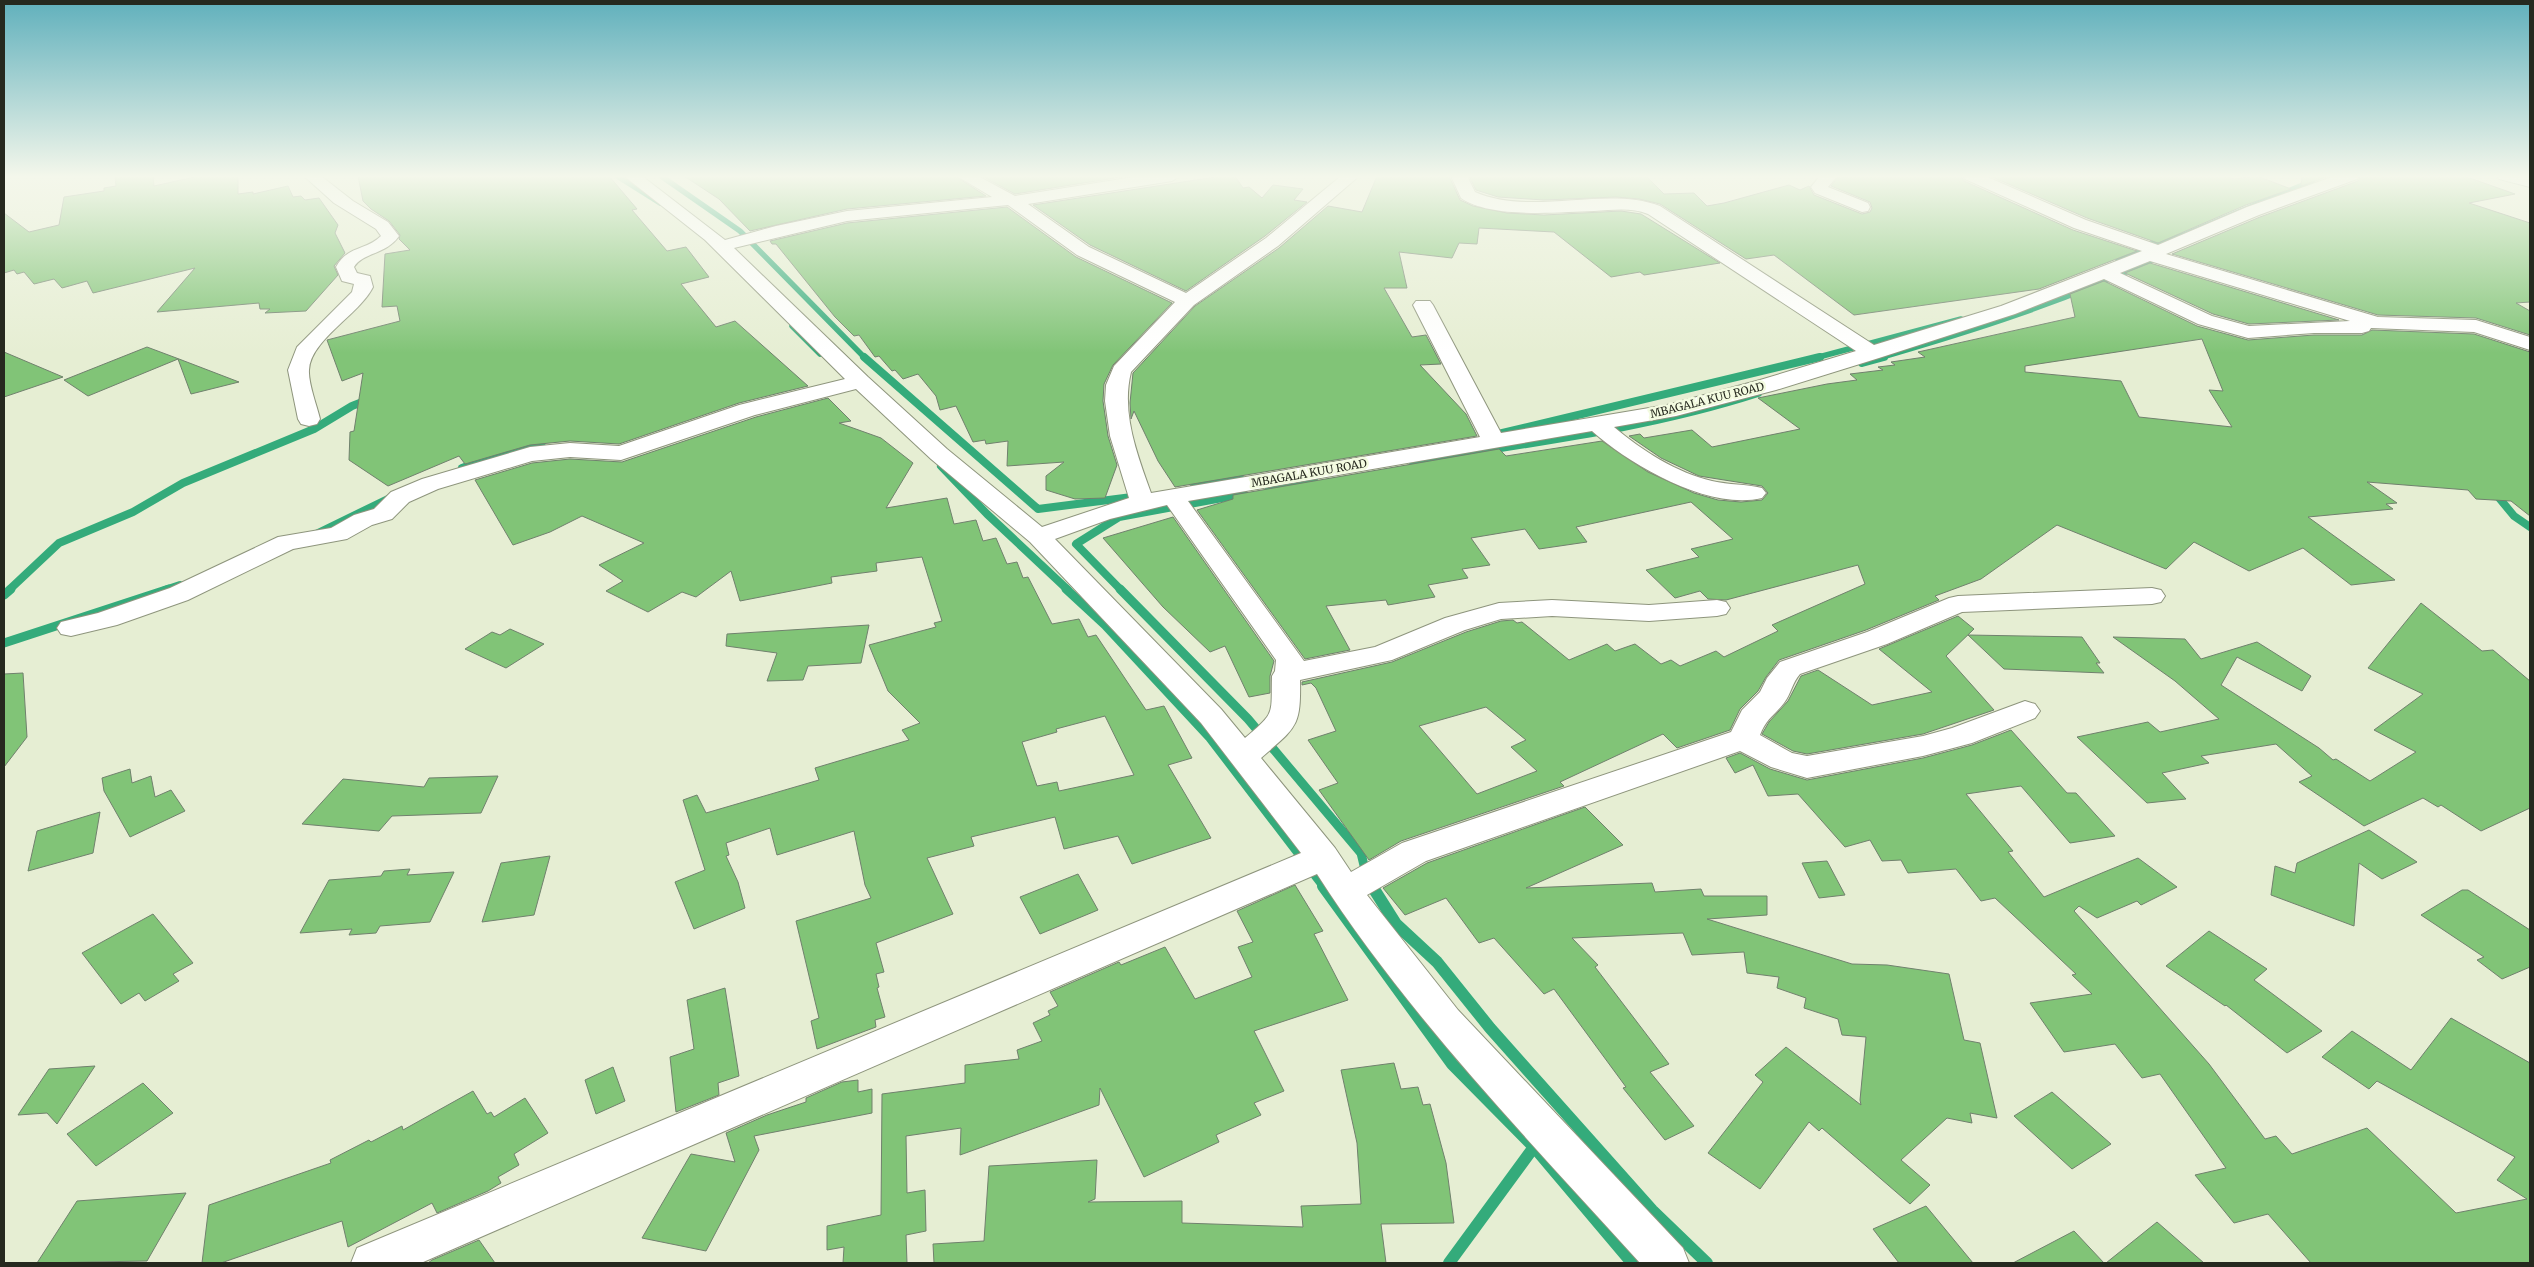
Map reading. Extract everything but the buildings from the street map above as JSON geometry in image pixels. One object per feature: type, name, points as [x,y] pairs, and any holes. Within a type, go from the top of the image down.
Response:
[{"type":"street","points":[[309,419],[298,370],[306,347],[360,295],[364,287],[363,280],[349,277],[345,268],[347,262],[352,256],[381,247],[390,235]]},
{"type":"street","points":[[709,235],[860,382],[939,454],[1038,537],[1211,716],[1323,857],[1346,892],[1445,1021],[1668,1263]]},
{"type":"street","points":[[722,246],[761,235]]},
{"type":"street","points":[[1061,235],[1083,251],[1187,301]]},
{"type":"street","points":[[1142,502],[1120,425],[1117,380],[1121,370],[1187,301],[1280,235]]},
{"type":"street","points":[[1693,235],[1872,354]]},
{"type":"street","points":[[2108,235],[2154,253],[2385,325]]},
{"type":"street","name":"MBAGALA KUU ROAD","points":[[1038,537],[1101,514],[1142,502],[1668,411],[1768,385],[2008,310],[2196,235]]},
{"type":"street","points":[[2104,272],[2204,320],[2248,332],[2385,325],[2476,326],[2530,331]]},
{"type":"street","points":[[1423,305],[1494,442]]},
{"type":"street","points":[[2476,326],[2530,344]]},
{"type":"street","points":[[71,628],[107,619],[180,594],[287,542],[338,534],[363,520],[387,512],[400,497],[406,494],[446,480],[530,454],[554,451],[621,453],[747,410],[800,395],[860,382]]},
{"type":"street","points":[[1597,424],[1653,464],[1686,481],[1714,489],[1754,493]]},
{"type":"street","points":[[1173,497],[1290,660],[1289,673],[1286,676],[1286,713],[1280,725],[1243,757]]},
{"type":"street","points":[[1346,892],[1414,852],[1743,738],[1752,717],[1772,697],[1781,678],[1790,668],[1877,638],[1958,604],[2152,596]]},
{"type":"street","points":[[1289,673],[1382,654],[1455,624],[1499,611],[1552,608],[1649,613],[1717,608]]},
{"type":"street","points":[[1743,738],[1771,755],[1795,765],[1807,767],[1923,746],[1961,736],[2025,711]]},
{"type":"street","points":[[372,1263],[1174,923],[1323,857]]},
{"type":"waterway","points":[[744,235],[864,357]]},
{"type":"waterway","points":[[2147,245],[2184,235]]},
{"type":"waterway","points":[[2118,261],[2146,249]]},
{"type":"waterway","points":[[1879,358],[2053,302],[2154,259]]},
{"type":"waterway","points":[[1815,358],[1961,319]]},
{"type":"waterway","points":[[792,326],[820,354]]},
{"type":"waterway","points":[[864,357],[1038,509],[1132,497]]},
{"type":"waterway","points":[[1494,435],[1820,357]]},
{"type":"waterway","points":[[1862,363],[1884,357]]},
{"type":"waterway","points":[[1413,462],[1630,426],[1716,406],[1758,393]]},
{"type":"waterway","points":[[9,590],[59,543],[133,512],[183,483],[314,429],[352,406],[370,399]]},
{"type":"waterway","points":[[462,468],[510,450],[542,442]]},
{"type":"waterway","points":[[941,466],[987,514],[1068,590]]},
{"type":"waterway","points":[[1194,487],[1240,478]]},
{"type":"waterway","points":[[1269,489],[1314,478]]},
{"type":"waterway","points":[[2495,493],[2514,516],[2530,527]]},
{"type":"waterway","points":[[1121,590],[1076,544],[1119,517],[1244,494]]},
{"type":"waterway","points":[[316,534],[392,497]]},
{"type":"waterway","points":[[165,590],[180,585]]},
{"type":"waterway","points":[[4,595],[11,589]]},
{"type":"waterway","points":[[4,643],[169,589]]},
{"type":"waterway","points":[[1066,589],[1105,625],[1210,738],[1324,887]]},
{"type":"waterway","points":[[1120,589],[1248,719],[1361,853],[1367,878],[1373,887]]},
{"type":"waterway","points":[[1323,886],[1452,1064],[1534,1147]]},
{"type":"waterway","points":[[1372,886],[1396,924],[1437,962],[1490,1028],[1652,1210],[1707,1263]]},
{"type":"waterway","points":[[1449,1263],[1534,1147]]},
{"type":"waterway","points":[[1534,1147],[1632,1263]]}]
